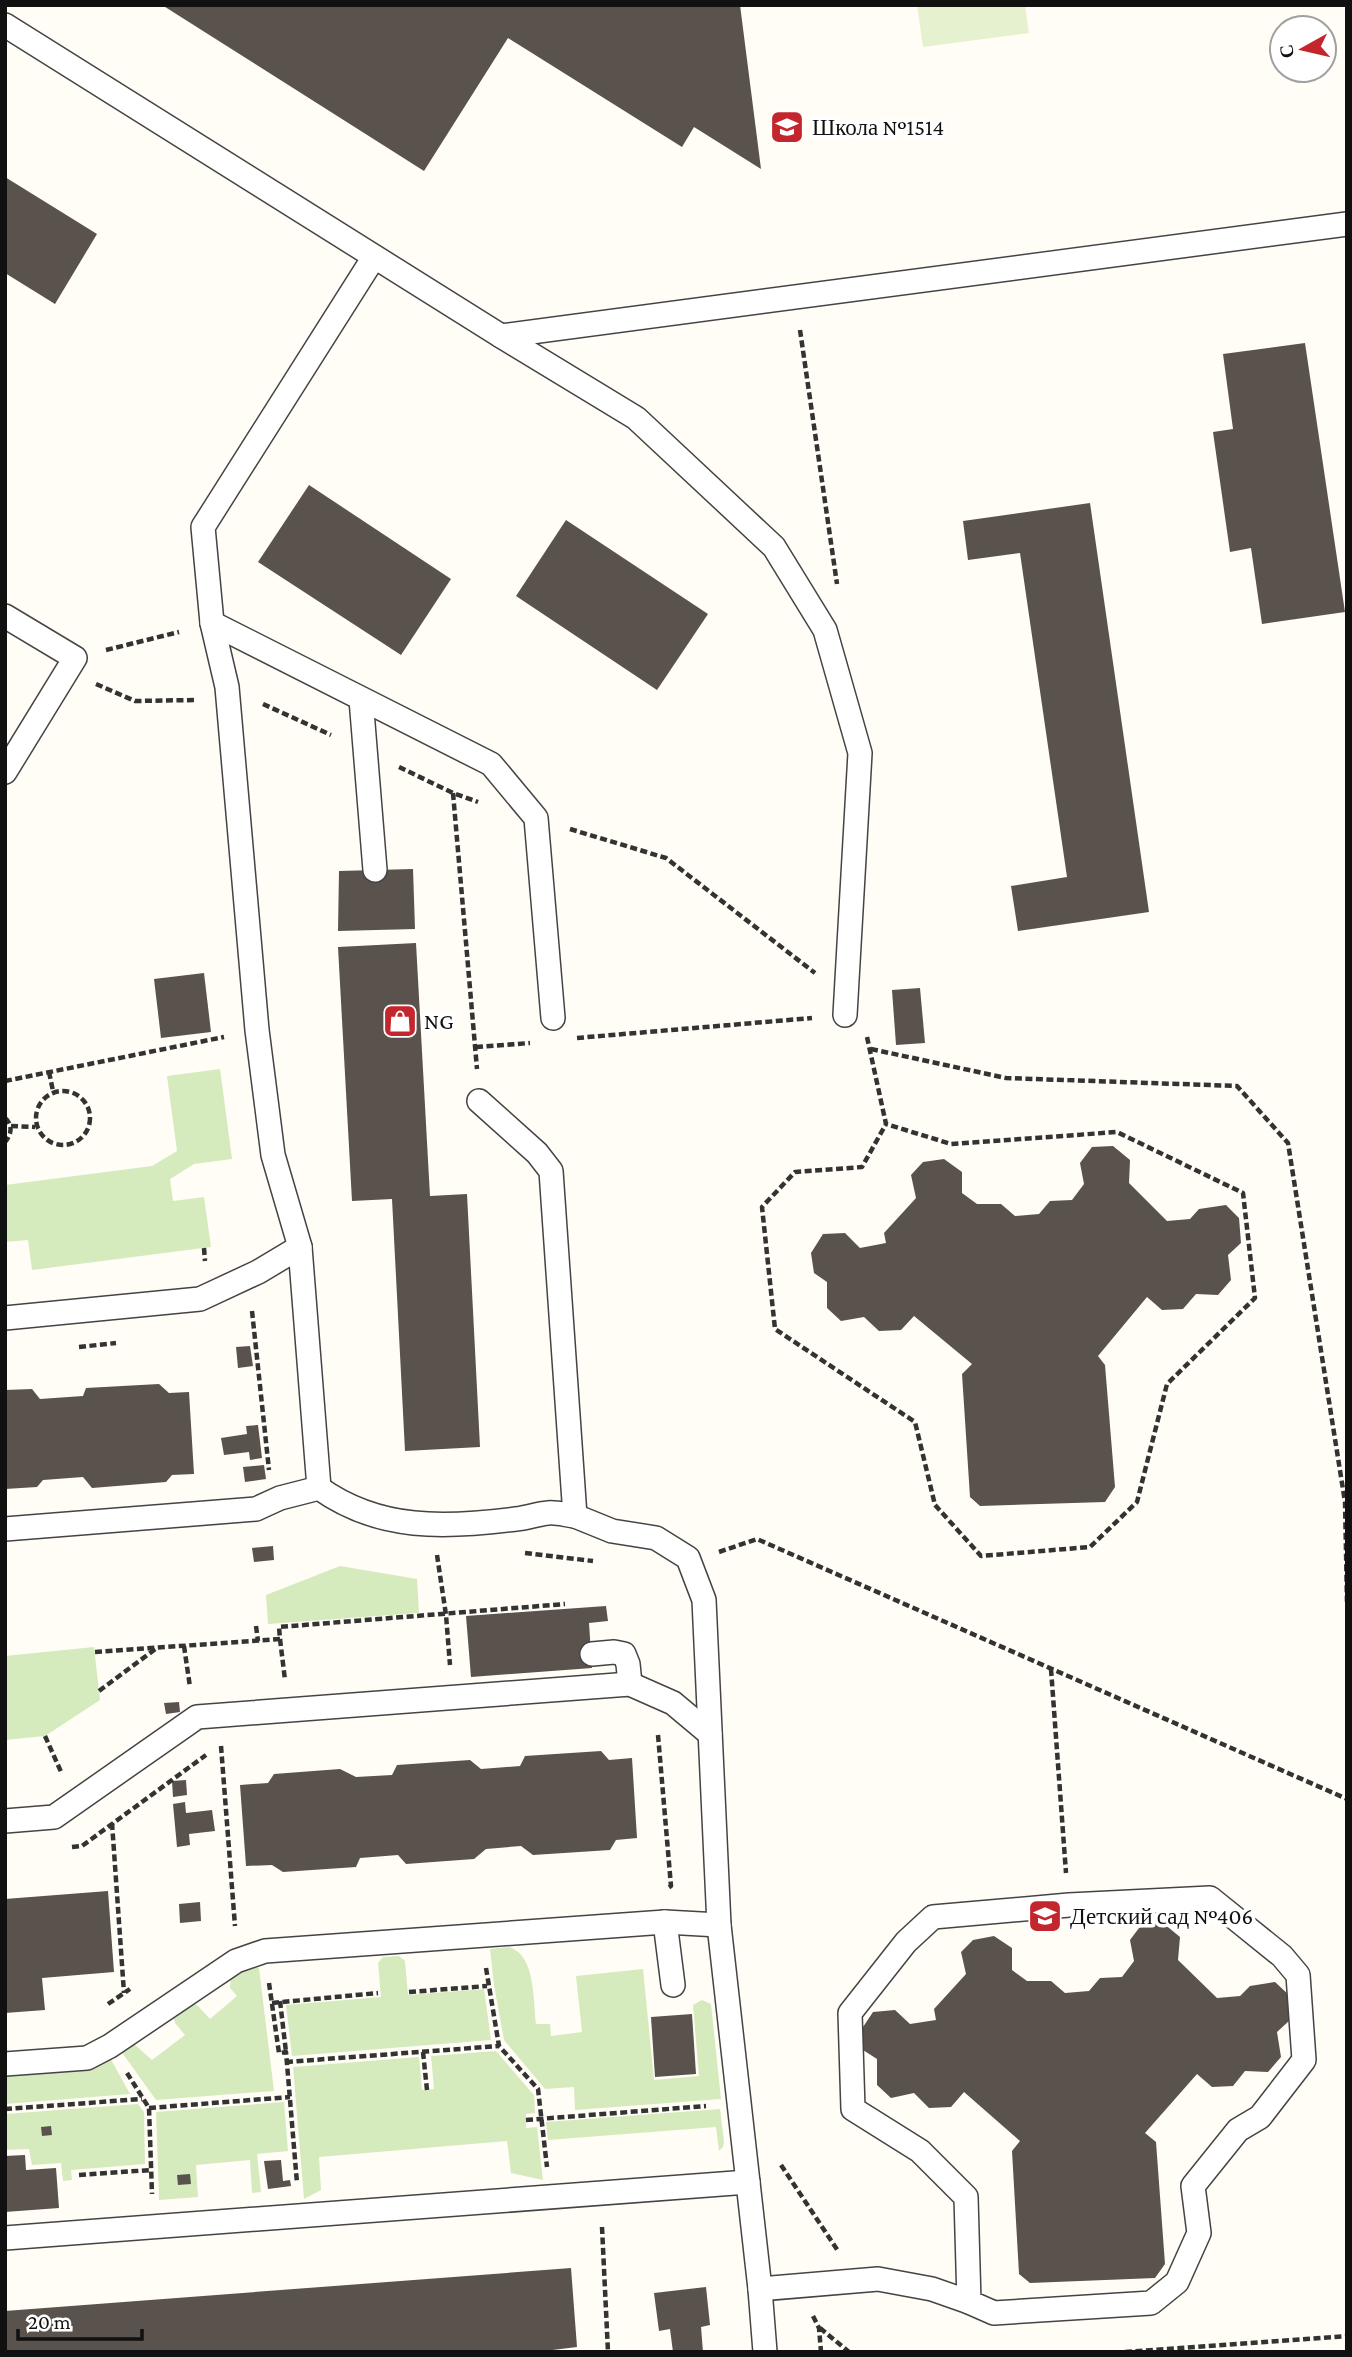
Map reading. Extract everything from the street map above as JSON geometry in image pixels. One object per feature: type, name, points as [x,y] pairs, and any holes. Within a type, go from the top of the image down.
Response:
[{"type":"lane","points":[[5,25],[636,418],[775,547],[825,630],[860,753],[845,1015]]},
{"type":"lane","points":[[501,336],[1347,224]]},
{"type":"lane","points":[[374,257],[203,527],[212,623],[228,700],[257,1030],[273,1155],[300,1247],[319,1488],[339,1503],[380,1519],[435,1525],[517,1519],[549,1513],[575,1516],[612,1531],[656,1538],[688,1558],[704,1600],[719,1925],[765,2352]]},
{"type":"lane","points":[[5,616],[71,665],[5,772]]},
{"type":"lane","points":[[212,623],[491,764],[536,818],[553,1018]]},
{"type":"lane","points":[[361,699],[376,870]]},
{"type":"lane","points":[[479,1101],[537,1153],[551,1171],[575,1516]]},
{"type":"lane","points":[[5,1318],[200,1299],[258,1272],[300,1247]]},
{"type":"lane","points":[[5,1529],[257,1509],[319,1488]]},
{"type":"lane","points":[[592,1654],[624,1654],[630,1684]]},
{"type":"lane","points":[[5,1821],[54,1817],[197,1717],[630,1684],[673,1703],[710,1734]]},
{"type":"lane","points":[[760,2290],[878,2279],[932,2289],[994,2313],[1151,2303],[1177,2282],[1199,2233],[1193,2186],[1238,2130],[1260,2117],[1304,2060],[1298,1975],[1282,1956],[1210,1898],[1069,1905],[933,1917],[906,1942],[850,2012],[853,2109],[920,2151],[966,2197],[969,2302]]},
{"type":"lane","points":[[5,2064],[88,2058],[236,1961],[265,1951],[665,1922],[719,1925]]},
{"type":"lane","points":[[665,1922],[673,1985]]},
{"type":"lane","points":[[5,2238],[748,2182]]},
{"type":"path","points":[[795,297],[843,621],[825,630]]},
{"type":"path","points":[[71,665],[212,623]]},
{"type":"path","points":[[71,665],[135,701],[255,700],[453,793],[485,804]]},
{"type":"path","points":[[453,793],[479,1101]]},
{"type":"path","points":[[536,818],[666,858],[818,975],[845,1015],[867,1038],[886,1124],[862,1167],[795,1172],[762,1207],[775,1329],[915,1422],[935,1504],[981,1556],[1090,1547],[1137,1502],[1167,1384],[1255,1298],[1243,1193],[1117,1132],[951,1144],[886,1124]]},
{"type":"path","points":[[571,1039],[845,1015]]},
{"type":"path","points":[[5,1081],[257,1030]]},
{"type":"path","points":[[476,1047],[530,1042]]},
{"type":"path","points":[[870,1049],[1006,1078],[1237,1086],[1288,1143],[1345,1502],[1347,1602]]},
{"type":"path","points":[[50,1072],[53,1091]]},
{"type":"path","points":[[53,1091],[75,1092],[90,1108],[89,1130],[72,1144],[50,1144],[36,1127],[37,1105],[53,1091]]},
{"type":"path","points":[[5,1118],[11,1126],[5,1142]]},
{"type":"path","points":[[11,1126],[36,1127]]},
{"type":"path","points":[[204,1248],[205,1271]]},
{"type":"path","points":[[252,1304],[269,1473]]},
{"type":"path","points":[[74,1348],[129,1341]]},
{"type":"path","points":[[706,1556],[757,1539],[1347,1799]]},
{"type":"path","points":[[513,1552],[599,1561]]},
{"type":"path","points":[[450,1554],[437,1555],[446,1615],[453,1697]]},
{"type":"path","points":[[95,1652],[280,1639],[279,1627],[565,1604]]},
{"type":"path","points":[[256,1626],[258,1641]]},
{"type":"path","points":[[184,1646],[197,1717]]},
{"type":"path","points":[[99,1691],[159,1647]]},
{"type":"path","points":[[1051,1669],[1069,1905]]},
{"type":"path","points":[[657,1724],[671,1886],[663,1891]]},
{"type":"path","points":[[69,1847],[82,1846],[221,1744],[234,1743]]},
{"type":"path","points":[[221,1744],[235,1927]]},
{"type":"path","points":[[111,1823],[124,1993]]},
{"type":"path","points":[[224,1933],[235,1927],[249,1926]]},
{"type":"path","points":[[265,1951],[279,2053],[286,2052]]},
{"type":"path","points":[[103,2007],[135,1986]]},
{"type":"path","points":[[410,1992],[487,1986],[490,2013],[499,2046],[538,2089],[550,2197]]},
{"type":"path","points":[[272,2003],[378,1993]]},
{"type":"path","points":[[280,2001],[293,2105],[300,2216]]},
{"type":"path","points":[[286,2062],[499,2046]]},
{"type":"path","points":[[424,2052],[427,2090]]},
{"type":"path","points":[[123,2067],[149,2108],[153,2227]]},
{"type":"path","points":[[149,2108],[290,2097]]},
{"type":"path","points":[[5,2109],[142,2099]]},
{"type":"path","points":[[526,2120],[739,2104]]},
{"type":"path","points":[[778,2161],[858,2281]]},
{"type":"path","points":[[79,2175],[151,2170]]},
{"type":"path","points":[[602,2220],[608,2352]]},
{"type":"path","points":[[819,2328],[849,2352]]},
{"type":"path","points":[[1125,2352],[1347,2336]]},
{"type":"green space","points":[[917,5],[1025,5],[1029,33],[923,47]]},
{"type":"green space","points":[[220,1069],[232,1159],[194,1164],[170,1179],[173,1201],[204,1197],[211,1247],[32,1270],[28,1240],[5,1242],[5,1185],[152,1166],[177,1151],[167,1076]]},
{"type":"green space","points":[[340,1566],[417,1579],[419,1613],[268,1624],[266,1595]]},
{"type":"green space","points":[[94,1647],[100,1700],[45,1736],[5,1740],[5,1656]]},
{"type":"green space","points":[[509,1947],[518,1952],[529,1969],[536,2024],[550,2024],[551,2036],[582,2032],[576,1976],[643,1969],[654,2080],[699,2076],[693,2005],[702,2000],[711,2004],[721,2099],[575,2110],[574,2087],[545,2089],[504,2040],[490,1949]]},
{"type":"green space","points":[[399,1956],[405,1961],[408,1995],[484,1989],[491,2040],[292,2056],[286,2005],[381,1997],[378,1963],[383,1957]]},
{"type":"green space","points":[[249,1966],[259,1968],[274,2091],[156,2100],[118,2047],[133,2043],[152,2060],[185,2035],[175,2023],[172,2012],[188,2001],[197,2005],[210,2019],[237,1996],[230,1988],[231,1973]]},
{"type":"green space","points":[[496,2051],[534,2095],[535,2113],[526,2114],[526,2128],[537,2127],[543,2180],[511,2173],[507,2141],[319,2157],[321,2190],[304,2199],[293,2067],[419,2057],[422,2090],[434,2089],[431,2056]]},
{"type":"green space","points":[[108,2054],[130,2094],[5,2104],[5,2071]]},
{"type":"green space","points":[[284,2102],[288,2151],[257,2154],[261,2192],[252,2193],[250,2160],[196,2165],[198,2197],[159,2200],[156,2112]]},
{"type":"green space","points":[[138,2104],[144,2112],[145,2164],[71,2170],[72,2180],[63,2181],[61,2163],[32,2165],[29,2149],[5,2150],[5,2114]]},
{"type":"green space","points":[[720,2109],[724,2142],[719,2151],[716,2127],[548,2140],[546,2122]]},
{"type":"building","points":[[162,5],[740,5],[761,169],[694,127],[682,147],[508,38],[424,171]]},
{"type":"building","points":[[5,177],[97,234],[55,304],[5,273]]},
{"type":"building","points":[[1305,343],[1345,612],[1262,624],[1251,548],[1230,552],[1213,432],[1233,429],[1223,354]]},
{"type":"building","points":[[309,485],[451,579],[401,655],[258,562]]},
{"type":"building","points":[[1090,503],[1149,912],[1018,931],[1011,886],[1067,877],[1020,553],[968,560],[963,521]]},
{"type":"building","points":[[566,520],[708,614],[657,690],[516,596]]},
{"type":"building","points":[[413,869],[415,929],[338,931],[339,871]]},
{"type":"building","points":[[416,943],[430,1196],[467,1194],[480,1447],[405,1451],[392,1199],[352,1201],[338,947]]},
{"type":"building","points":[[204,973],[211,1032],[161,1038],[154,979]]},
{"type":"building","points":[[920,988],[925,1043],[896,1045],[892,990]]},
{"type":"building","points":[[1113,1146],[1130,1160],[1129,1183],[1167,1221],[1190,1219],[1199,1209],[1226,1205],[1239,1218],[1241,1243],[1228,1255],[1231,1280],[1218,1295],[1196,1294],[1183,1309],[1162,1310],[1147,1297],[1098,1356],[1105,1365],[1115,1487],[1105,1502],[980,1506],[970,1497],[962,1374],[972,1364],[914,1316],[901,1330],[879,1331],[864,1317],[841,1321],[827,1308],[827,1282],[814,1273],[811,1253],[823,1234],[845,1233],[860,1248],[886,1243],[884,1233],[916,1198],[911,1175],[923,1162],[944,1159],[962,1172],[962,1193],[977,1204],[1001,1204],[1015,1216],[1039,1214],[1050,1201],[1072,1200],[1084,1184],[1080,1163],[1092,1147]]},
{"type":"building","points":[[250,1346],[253,1366],[238,1368],[236,1347]]},
{"type":"building","points":[[159,1384],[169,1393],[189,1392],[194,1474],[172,1475],[166,1482],[92,1488],[83,1477],[43,1480],[37,1487],[5,1489],[5,1390],[32,1389],[40,1399],[83,1396],[86,1388]]},
{"type":"building","points":[[258,1425],[262,1458],[250,1460],[249,1452],[224,1455],[221,1438],[247,1434],[246,1426]]},
{"type":"building","points":[[264,1465],[266,1479],[245,1482],[243,1467]]},
{"type":"building","points":[[273,1546],[274,1560],[254,1562],[252,1548]]},
{"type":"building","points":[[606,1606],[608,1621],[589,1623],[592,1668],[471,1677],[466,1616]]},
{"type":"building","points":[[179,1702],[180,1712],[166,1714],[164,1703]]},
{"type":"building","points":[[601,1751],[609,1760],[632,1758],[637,1838],[616,1840],[610,1850],[533,1855],[521,1846],[486,1849],[474,1859],[406,1864],[398,1855],[360,1858],[356,1867],[283,1872],[272,1865],[246,1866],[240,1785],[268,1783],[274,1774],[340,1769],[356,1777],[392,1775],[397,1765],[470,1760],[481,1769],[520,1766],[525,1756]]},
{"type":"building","points":[[186,1780],[187,1795],[173,1797],[172,1781]]},
{"type":"building","points":[[185,1802],[186,1813],[212,1810],[215,1831],[189,1834],[190,1845],[177,1847],[173,1804]]},
{"type":"building","points":[[108,1891],[114,1972],[42,1978],[45,2010],[5,2013],[5,1899]]},
{"type":"building","points":[[200,1902],[201,1921],[180,1923],[179,1904]]},
{"type":"building","points":[[1163,1923],[1180,1937],[1178,1960],[1217,1998],[1240,1996],[1250,1986],[1275,1982],[1289,1995],[1290,2020],[1277,2032],[1281,2057],[1268,2072],[1245,2071],[1233,2086],[1212,2087],[1197,2074],[1145,2133],[1156,2142],[1165,2264],[1155,2278],[1030,2283],[1019,2274],[1012,2151],[1020,2141],[964,2092],[951,2107],[929,2108],[914,2093],[891,2098],[877,2085],[877,2059],[863,2050],[861,2030],[873,2012],[895,2010],[910,2024],[936,2020],[934,2009],[966,1974],[961,1952],[973,1940],[994,1936],[1012,1948],[1012,1970],[1027,1981],[1051,1981],[1065,1993],[1089,1991],[1100,1978],[1122,1977],[1134,1961],[1130,1940],[1142,1924]]},
{"type":"building","points":[[692,2014],[696,2074],[655,2077],[651,2017]]},
{"type":"building","points":[[51,2126],[52,2135],[42,2136],[41,2127]]},
{"type":"building","points":[[25,2155],[26,2170],[56,2168],[59,2208],[5,2212],[5,2156]]},
{"type":"building","points":[[281,2160],[283,2181],[290,2180],[291,2186],[268,2189],[264,2161]]},
{"type":"building","points":[[190,2174],[191,2184],[178,2185],[177,2175]]},
{"type":"building","points":[[571,2268],[577,2347],[536,2352],[5,2352],[5,2311]]},
{"type":"building","points":[[706,2287],[710,2325],[701,2327],[703,2352],[673,2352],[670,2329],[659,2331],[654,2293]]},
{"type":"place","name":"Школа №1514","points":[[787,127]]},
{"type":"place","name":"NG","points":[[400,1021]]},
{"type":"place","name":"Детский сад №406","points":[[1045,1916]]}]
